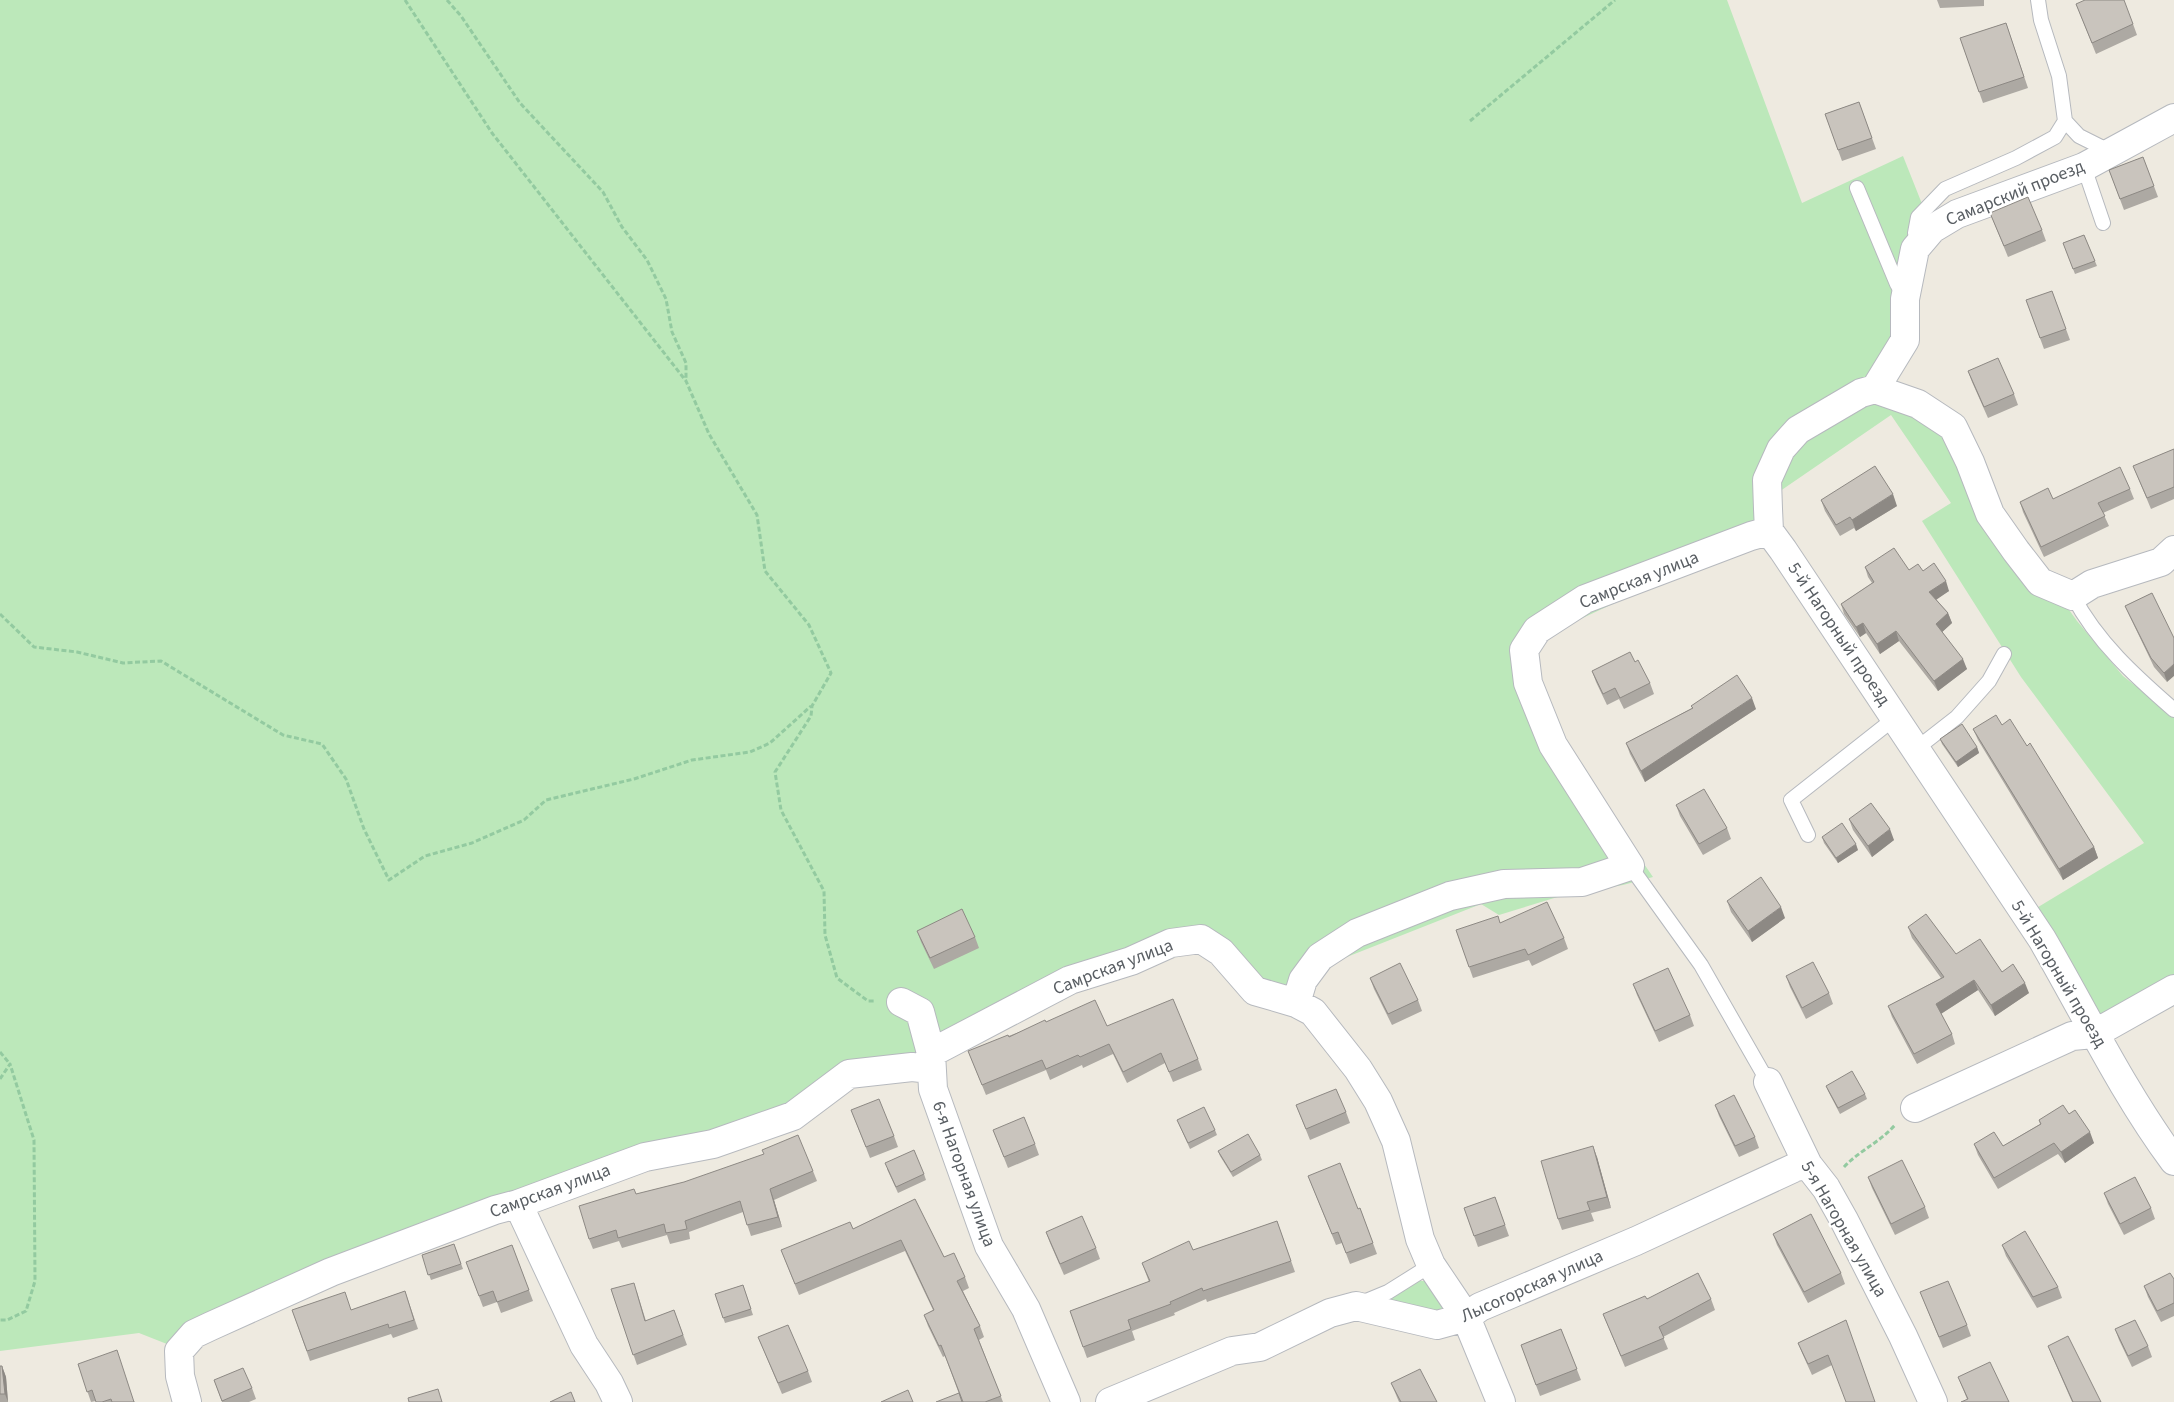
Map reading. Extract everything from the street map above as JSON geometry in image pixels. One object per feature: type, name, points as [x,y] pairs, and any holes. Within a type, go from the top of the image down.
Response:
[{"type":"street","name":"Самарский проезд","points":[[1875,389],[1905,340],[1905,298],[1915,249],[1932,229],[1957,214],[2084,167],[2174,118]]},
{"type":"street","points":[[1769,531],[1767,480],[1781,449],[1798,430],[1861,393],[1875,389],[1918,404],[1952,427],[1970,462],[1990,514],[2040,582],[2072,596],[2092,584],[2161,562],[2174,550]]},
{"type":"street","name":"Самрская улица","points":[[1630,866],[1553,745],[1528,683],[1524,650],[1537,630],[1585,599],[1751,536],[1769,531]]},
{"type":"street","name":"5-й Нагорный проезд","points":[[1769,531],[2042,939],[2081,1006],[2094,1034],[2174,1161]]},
{"type":"street","points":[[1296,1003],[1303,980],[1320,957],[1357,933],[1450,896],[1504,884],[1582,882],[1630,866]]},
{"type":"street","name":"Самрская улица","points":[[187,1402],[180,1376],[179,1351],[194,1334],[202,1330],[323,1276],[495,1210],[518,1204],[645,1157],[713,1144],[793,1116],[849,1074],[912,1067],[931,1061],[1070,980],[1131,961],[1171,943],[1201,939],[1221,952],[1255,991],[1296,1003],[1313,1012],[1358,1069],[1378,1101],[1396,1141],[1420,1239],[1431,1265],[1466,1317],[1501,1402]]},
{"type":"street","points":[[1915,1108],[2072,1036],[2094,1034],[2174,988]]},
{"type":"street","name":"6-я Нагорная улица","points":[[901,1002],[920,1012],[931,1061],[933,1089],[989,1246],[1026,1309],[1066,1402]]},
{"type":"street","name":"5-я Нагорная улица","points":[[1768,1082],[1808,1166],[1826,1188],[1904,1336],[1933,1402]]},
{"type":"street","name":"Лысогорская улица","points":[[1110,1402],[1232,1351],[1260,1347],[1330,1313],[1356,1306],[1437,1325],[1466,1317],[1480,1307],[1636,1240],[1796,1167],[1808,1166]]},
{"type":"street","points":[[518,1204],[584,1345],[609,1383],[618,1402]]},
{"type":"lane","points":[[2038,0],[2041,20],[2059,76],[2065,121],[2079,136],[2111,152]]},
{"type":"lane","points":[[1922,242],[1915,234],[1918,217],[1945,189],[2016,158],[2055,137],[2065,121]]},
{"type":"lane","points":[[2084,167],[2103,223]]},
{"type":"lane","points":[[1857,188],[1897,284],[1905,298]]},
{"type":"lane","points":[[2072,596],[2084,618],[2128,669],[2174,710]]},
{"type":"lane","points":[[1916,749],[1956,717],[1989,681],[2004,654]]},
{"type":"lane","points":[[1808,835],[1791,800],[1895,718]]},
{"type":"lane","points":[[1630,866],[1701,965],[1768,1082]]},
{"type":"lane","points":[[1356,1306],[1388,1292],[1431,1265]]},
{"type":"path","points":[[0,614],[34,647],[77,652],[124,663],[161,661],[283,735],[322,744],[346,779],[364,829],[389,880],[425,856],[472,844],[524,820],[546,800],[634,779],[692,760],[750,752],[770,743],[812,706],[831,673],[809,625],[765,570],[756,515],[709,434],[686,381],[492,133],[405,0]]},
{"type":"path","points":[[447,0],[461,16],[520,103],[603,192],[622,227],[647,260],[666,299],[672,332],[686,363],[686,381]]},
{"type":"path","points":[[1470,121],[1615,0]]},
{"type":"path","points":[[812,706],[811,716],[775,772],[781,810],[824,891],[825,935],[837,978],[868,1001],[901,1002]]},
{"type":"path","points":[[0,1052],[10,1064],[34,1140],[35,1282],[26,1312],[7,1320],[0,1320]]},
{"type":"path","points":[[0,1079],[10,1064]]},
{"type":"path","points":[[1826,1188],[1852,1159],[1883,1138],[1902,1118],[1915,1108]]},
{"type":"green space","points":[[0,0],[1727,0],[1802,203],[1903,156],[1930,224],[1894,343],[1878,371],[1794,425],[1754,527],[1737,546],[1544,636],[1533,651],[1536,682],[1560,742],[1653,877],[1623,885],[1564,895],[1499,915],[1481,904],[1324,966],[1315,989],[1284,993],[1258,984],[1201,934],[917,1062],[172,1346],[139,1333],[0,1351]]},
{"type":"green space","points":[[1863,399],[1915,408],[1944,435],[2077,621],[2123,676],[2174,716],[2174,1001],[2111,1035],[2030,912],[2144,843],[2021,677],[1922,521],[1951,503],[1891,415],[1773,496],[1787,456]]},
{"type":"green space","points":[[1417,1281],[1427,1281],[1445,1306],[1445,1313],[1381,1302]]},
{"type":"building","points":[[2085,0],[2124,0],[2133,24],[2092,43],[2076,4]]},
{"type":"building","points":[[2006,23],[2024,77],[1979,92],[1960,38]]},
{"type":"building","points":[[1859,102],[1872,138],[1838,150],[1825,114]]},
{"type":"building","points":[[2143,157],[2154,186],[2120,199],[2109,170]]},
{"type":"building","points":[[2028,197],[2042,230],[2004,246],[1990,213]]},
{"type":"building","points":[[2084,235],[2095,261],[2073,269],[2063,243]]},
{"type":"building","points":[[2052,291],[2066,329],[2040,338],[2026,300]]},
{"type":"building","points":[[1998,358],[2014,394],[1984,407],[1968,371]]},
{"type":"building","points":[[2174,449],[2174,487],[2147,498],[2133,466]]},
{"type":"building","points":[[1875,466],[1893,494],[1852,520],[1850,517],[1836,525],[1821,500]]},
{"type":"building","points":[[2120,467],[2130,489],[2098,503],[2105,516],[2041,547],[2020,502],[2048,488],[2053,499]]},
{"type":"building","points":[[1894,548],[1909,570],[1918,564],[1923,571],[1934,563],[1946,581],[1929,592],[1948,613],[1936,624],[1963,659],[1934,681],[1896,631],[1877,644],[1863,623],[1856,627],[1841,604],[1874,582],[1865,567]]},
{"type":"building","points":[[2152,593],[2174,638],[2174,664],[2164,673],[2151,658],[2125,606]]},
{"type":"building","points":[[1630,652],[1635,662],[1638,660],[1650,683],[1620,698],[1615,688],[1603,694],[1592,671]]},
{"type":"building","points":[[1737,675],[1752,698],[1641,771],[1626,743],[1693,708],[1691,706]]},
{"type":"building","points":[[1996,715],[2002,725],[2010,719],[2027,746],[2030,743],[2094,847],[2059,869],[1973,729]]},
{"type":"building","points":[[1962,724],[1977,747],[1956,762],[1940,739]]},
{"type":"building","points":[[1704,789],[1727,828],[1699,844],[1676,805]]},
{"type":"building","points":[[1871,803],[1890,829],[1868,846],[1849,819]]},
{"type":"building","points":[[1842,823],[1856,844],[1836,858],[1822,837]]},
{"type":"building","points":[[1761,877],[1781,907],[1748,931],[1727,901]]},
{"type":"building","points":[[1547,902],[1564,938],[1528,955],[1525,949],[1469,967],[1456,930],[1498,916],[1500,923]]},
{"type":"building","points":[[962,909],[975,937],[930,958],[917,931]]},
{"type":"building","points":[[1926,914],[1956,954],[1980,939],[2002,972],[2013,964],[2025,983],[1991,1005],[1974,980],[1936,1004],[1952,1034],[1914,1054],[1888,1006],[1944,977],[1908,927]]},
{"type":"building","points":[[1813,962],[1829,993],[1802,1008],[1786,976]]},
{"type":"building","points":[[1400,963],[1418,1000],[1388,1014],[1370,978]]},
{"type":"building","points":[[1668,968],[1690,1015],[1655,1031],[1633,984]]},
{"type":"building","points":[[1173,999],[1198,1059],[1169,1072],[1161,1053],[1123,1072],[1109,1044],[1046,1069],[1042,1060],[982,1085],[968,1051],[1008,1035],[1009,1037],[1095,1000],[1107,1026]]},
{"type":"building","points":[[1852,1071],[1865,1094],[1838,1108],[1826,1086]]},
{"type":"building","points":[[1336,1089],[1346,1112],[1306,1129],[1296,1105]]},
{"type":"building","points":[[1734,1095],[1755,1137],[1735,1146],[1715,1105]]},
{"type":"building","points":[[879,1099],[894,1136],[866,1147],[851,1110]]},
{"type":"building","points":[[2063,1105],[2069,1114],[2075,1110],[2090,1132],[2061,1152],[2054,1143],[1994,1178],[1974,1144],[1994,1132],[2003,1146],[2041,1124],[2039,1120]]},
{"type":"building","points":[[1204,1107],[1215,1130],[1188,1143],[1177,1120]]},
{"type":"building","points":[[1024,1117],[1035,1144],[1004,1157],[993,1130]]},
{"type":"building","points":[[1248,1134],[1260,1155],[1231,1172],[1218,1151]]},
{"type":"building","points":[[798,1135],[813,1171],[770,1189],[778,1217],[747,1225],[740,1201],[685,1221],[687,1229],[666,1233],[664,1224],[618,1238],[616,1230],[589,1239],[579,1206],[634,1189],[636,1194],[684,1182],[764,1154],[762,1150]]},
{"type":"building","points":[[1593,1146],[1607,1197],[1587,1202],[1590,1210],[1558,1219],[1541,1161]]},
{"type":"building","points":[[914,1150],[924,1174],[896,1187],[885,1163]]},
{"type":"building","points":[[1902,1160],[1925,1207],[1891,1224],[1868,1177]]},
{"type":"building","points":[[1340,1163],[1373,1243],[1346,1253],[1338,1232],[1332,1234],[1308,1176]]},
{"type":"building","points":[[2135,1177],[2151,1208],[2120,1224],[2104,1193]]},
{"type":"building","points":[[1495,1197],[1505,1225],[1474,1236],[1464,1208]]},
{"type":"building","points":[[915,1199],[944,1257],[954,1253],[965,1277],[957,1281],[980,1326],[974,1329],[1001,1396],[985,1402],[963,1402],[941,1345],[939,1346],[924,1315],[934,1310],[901,1240],[795,1284],[781,1250],[850,1222],[853,1229]]},
{"type":"building","points":[[1811,1214],[1841,1273],[1804,1292],[1773,1234]]},
{"type":"building","points":[[1082,1216],[1096,1248],[1060,1264],[1046,1232]]},
{"type":"building","points":[[1277,1221],[1291,1261],[1203,1291],[1202,1288],[1170,1302],[1171,1304],[1128,1320],[1131,1329],[1083,1347],[1070,1311],[1150,1281],[1142,1263],[1189,1241],[1193,1250]]},
{"type":"building","points":[[2025,1231],[2058,1287],[2033,1297],[2002,1245]]},
{"type":"building","points":[[454,1244],[461,1264],[428,1275],[422,1255]]},
{"type":"building","points":[[512,1245],[529,1290],[497,1302],[493,1291],[479,1296],[466,1262]]},
{"type":"building","points":[[1698,1273],[1711,1299],[1659,1327],[1664,1338],[1621,1356],[1603,1314],[1645,1296],[1647,1299]]},
{"type":"building","points":[[2170,1273],[2174,1279],[2174,1303],[2157,1311],[2144,1286]]},
{"type":"building","points":[[1948,1281],[1967,1325],[1939,1337],[1920,1292]]},
{"type":"building","points":[[634,1283],[645,1321],[674,1310],[683,1335],[633,1355],[611,1289]]},
{"type":"building","points":[[743,1285],[751,1309],[723,1318],[715,1294]]},
{"type":"building","points":[[405,1291],[414,1320],[389,1328],[388,1324],[307,1351],[292,1310],[345,1292],[351,1310]]},
{"type":"building","points":[[1846,1320],[1875,1402],[1846,1402],[1828,1355],[1808,1364],[1798,1343]]},
{"type":"building","points":[[2135,1320],[2148,1346],[2128,1356],[2115,1329]]},
{"type":"building","points":[[788,1325],[808,1371],[778,1383],[758,1337]]},
{"type":"building","points":[[1561,1329],[1577,1369],[1536,1385],[1521,1345]]},
{"type":"building","points":[[2068,1336],[2101,1402],[2073,1402],[2048,1346]]},
{"type":"building","points":[[117,1350],[134,1402],[112,1402],[111,1399],[96,1402],[92,1390],[87,1392],[78,1364]]},
{"type":"building","points":[[1990,1362],[2009,1402],[1961,1402],[1968,1399],[1958,1377]]},
{"type":"building","points":[[0,1366],[2,1366],[5,1394],[0,1394]]},
{"type":"building","points":[[243,1368],[252,1388],[222,1401],[214,1380]]},
{"type":"building","points":[[1420,1369],[1437,1402],[1401,1402],[1391,1383]]},
{"type":"building","points":[[438,1389],[442,1402],[409,1402],[408,1398]]},
{"type":"building","points":[[908,1390],[913,1402],[881,1402]]},
{"type":"building","points":[[571,1392],[575,1402],[550,1402]]},
{"type":"building","points":[[959,1393],[962,1402],[936,1402]]}]
